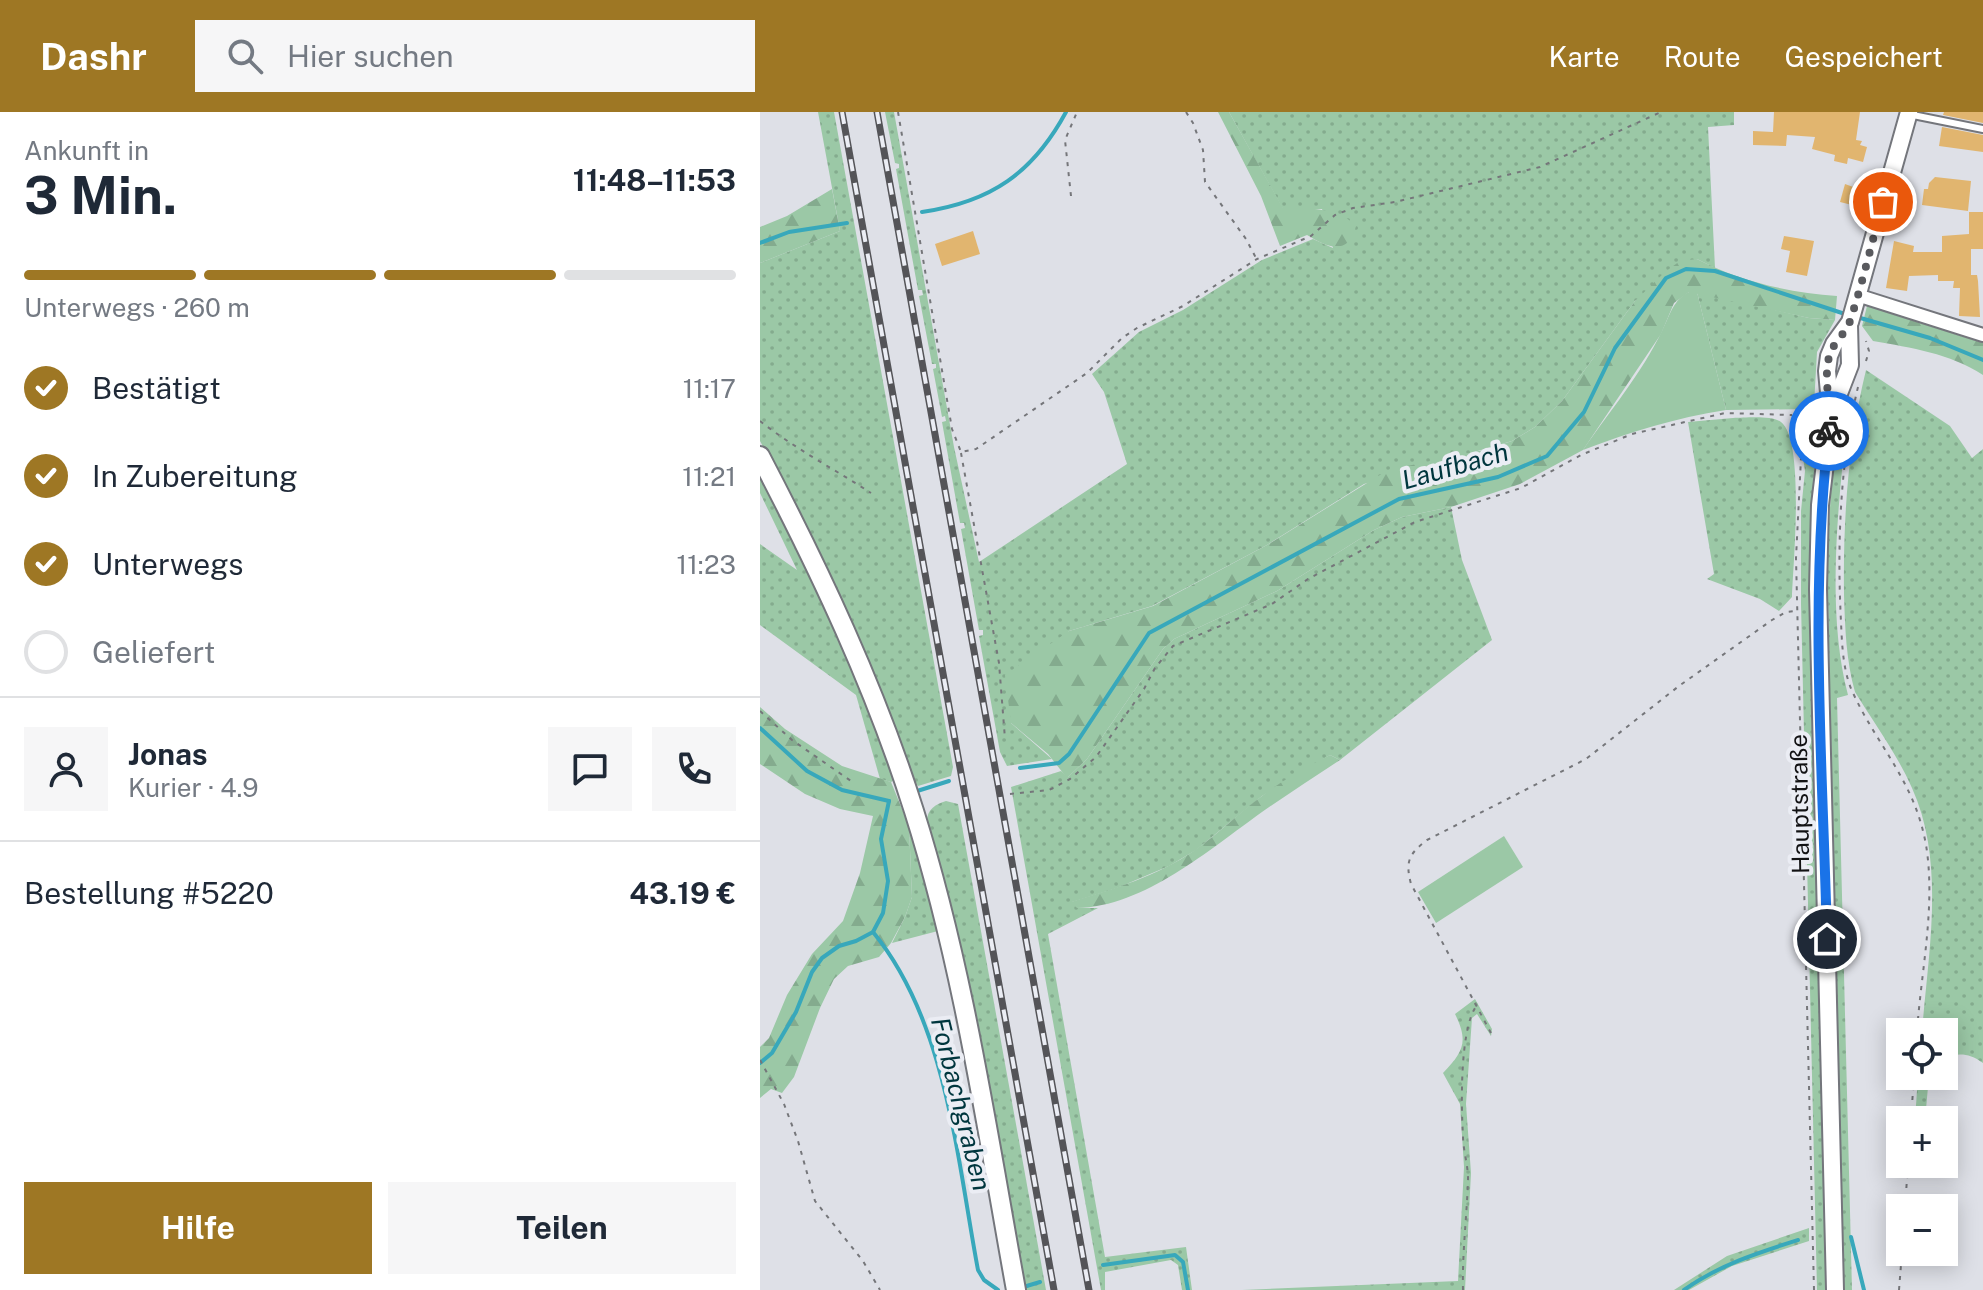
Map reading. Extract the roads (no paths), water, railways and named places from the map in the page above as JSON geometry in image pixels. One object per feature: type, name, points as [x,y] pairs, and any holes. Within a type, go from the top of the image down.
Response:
[{"type":"main road","points":[[760,456],[808,547],[849,635],[915,814],[944,922],[971,1042],[1016,1290]]},
{"type":"street","name":"Hauptstraße","points":[[1835,1290],[1818,589],[1824,415],[1829,356],[1852,313],[1906,113]]},
{"type":"street","points":[[1852,313],[1983,335]]},
{"type":"lane","name":"Hauptstraße","points":[[1906,113],[1983,129]]},
{"type":"waterway","points":[[922,212],[969,201],[1008,181],[1039,152],[1066,112]]},
{"type":"waterway","points":[[760,243],[789,232],[847,223]]},
{"type":"waterway","name":"Laufbach","points":[[1020,768],[1059,763],[1069,754],[1149,633],[1399,499],[1498,477],[1547,456],[1584,412],[1615,348],[1666,278],[1686,269],[1715,271],[1848,315]]},
{"type":"waterway","name":"Laufbach","points":[[1857,317],[1930,338],[1983,360]]},
{"type":"waterway","points":[[760,728],[807,771],[842,790],[889,801]]},
{"type":"waterway","name":"Laufbach","points":[[914,792],[949,781]]},
{"type":"waterway","name":"Laufbach","points":[[760,1063],[772,1053],[822,958],[839,946],[873,932],[883,913],[888,881],[881,839],[889,801]]},
{"type":"waterway","name":"Forbachgraben","points":[[873,932],[898,968],[918,1007],[933,1049],[955,1138],[978,1270],[984,1280],[998,1290]]},
{"type":"waterway","name":"Forbachgraben","points":[[1851,1237],[1864,1290]]},
{"type":"waterway","name":"Forbachgraben","points":[[1684,1290],[1725,1267],[1798,1240]]},
{"type":"waterway","name":"Forbachgraben","points":[[1103,1265],[1175,1255],[1183,1262],[1188,1290]]},
{"type":"waterway","name":"Forbachgraben","points":[[1020,1288],[1040,1282]]},
{"type":"railway","points":[[842,112],[1054,1290]]},
{"type":"railway","points":[[877,112],[1089,1290]]}]
